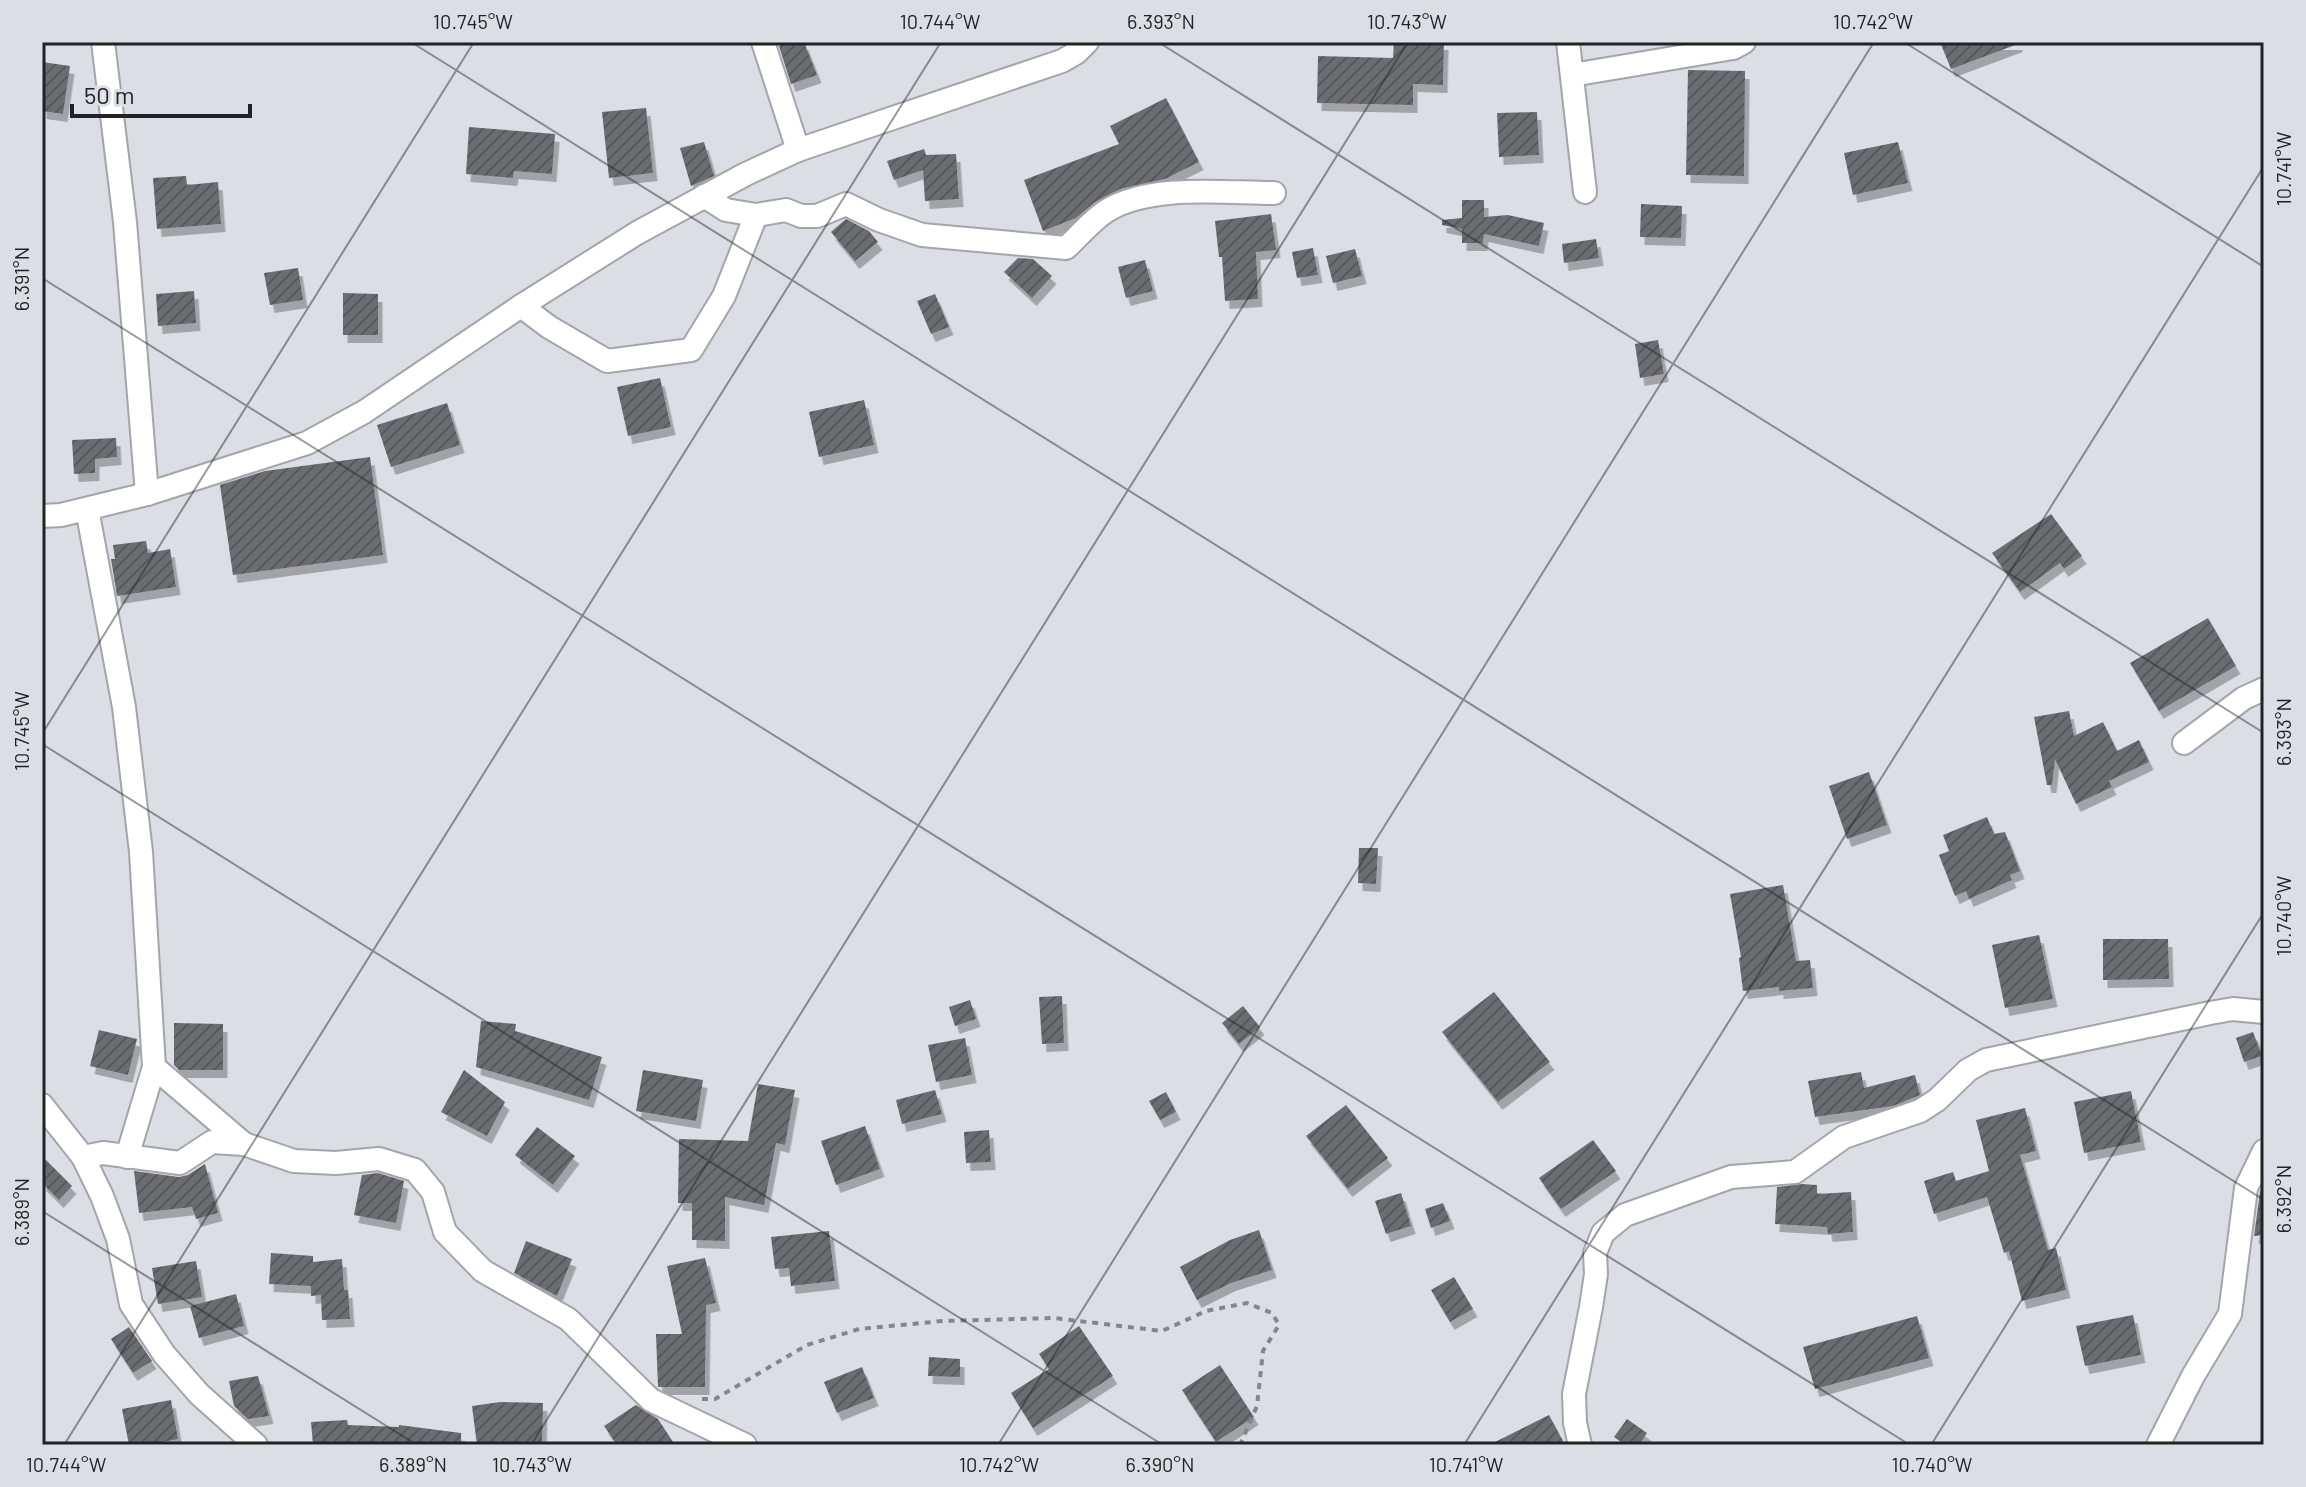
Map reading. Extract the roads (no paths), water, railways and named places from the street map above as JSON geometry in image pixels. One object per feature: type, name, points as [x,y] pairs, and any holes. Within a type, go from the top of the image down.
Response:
[{"type":"street","points":[[103,42],[125,222],[147,494]]},
{"type":"street","points":[[763,42],[798,150]]},
{"type":"street","points":[[42,516],[147,494],[307,443],[364,412],[521,306],[637,233],[704,196],[798,150],[1062,61],[1087,42]]},
{"type":"street","points":[[1568,42],[1585,192]]},
{"type":"street","points":[[1572,75],[1733,48],[1744,42]]},
{"type":"street","points":[[704,196],[726,210],[756,215],[786,210],[801,216],[817,216],[846,204],[922,235],[1066,248],[1105,212],[1128,199],[1172,193],[1274,193]]},
{"type":"street","points":[[521,306],[549,327],[607,361],[691,350],[724,296],[756,215]]},
{"type":"street","points":[[87,509],[124,707],[141,852],[154,1067],[127,1157]]},
{"type":"street","points":[[2184,743],[2244,698],[2264,689]]},
{"type":"street","points":[[1580,1445],[1574,1394],[1596,1274],[1595,1253],[1603,1233],[1625,1215],[1731,1177],[1795,1172],[1844,1137],[1920,1111],[1937,1100],[1968,1070],[1986,1060],[2233,1009],[2264,1012]]},
{"type":"street","points":[[154,1067],[244,1144]]},
{"type":"street","points":[[42,1105],[83,1157],[102,1196],[118,1239],[131,1304],[164,1354],[199,1394],[256,1445]]},
{"type":"street","points":[[83,1157],[103,1153],[180,1163],[212,1142],[244,1144],[294,1161],[336,1163],[379,1159],[415,1170],[433,1192],[445,1232],[483,1271],[568,1319],[651,1400],[745,1445]]},
{"type":"street","points":[[2158,1445],[2193,1376],[2230,1314],[2246,1188],[2264,1151]]}]
